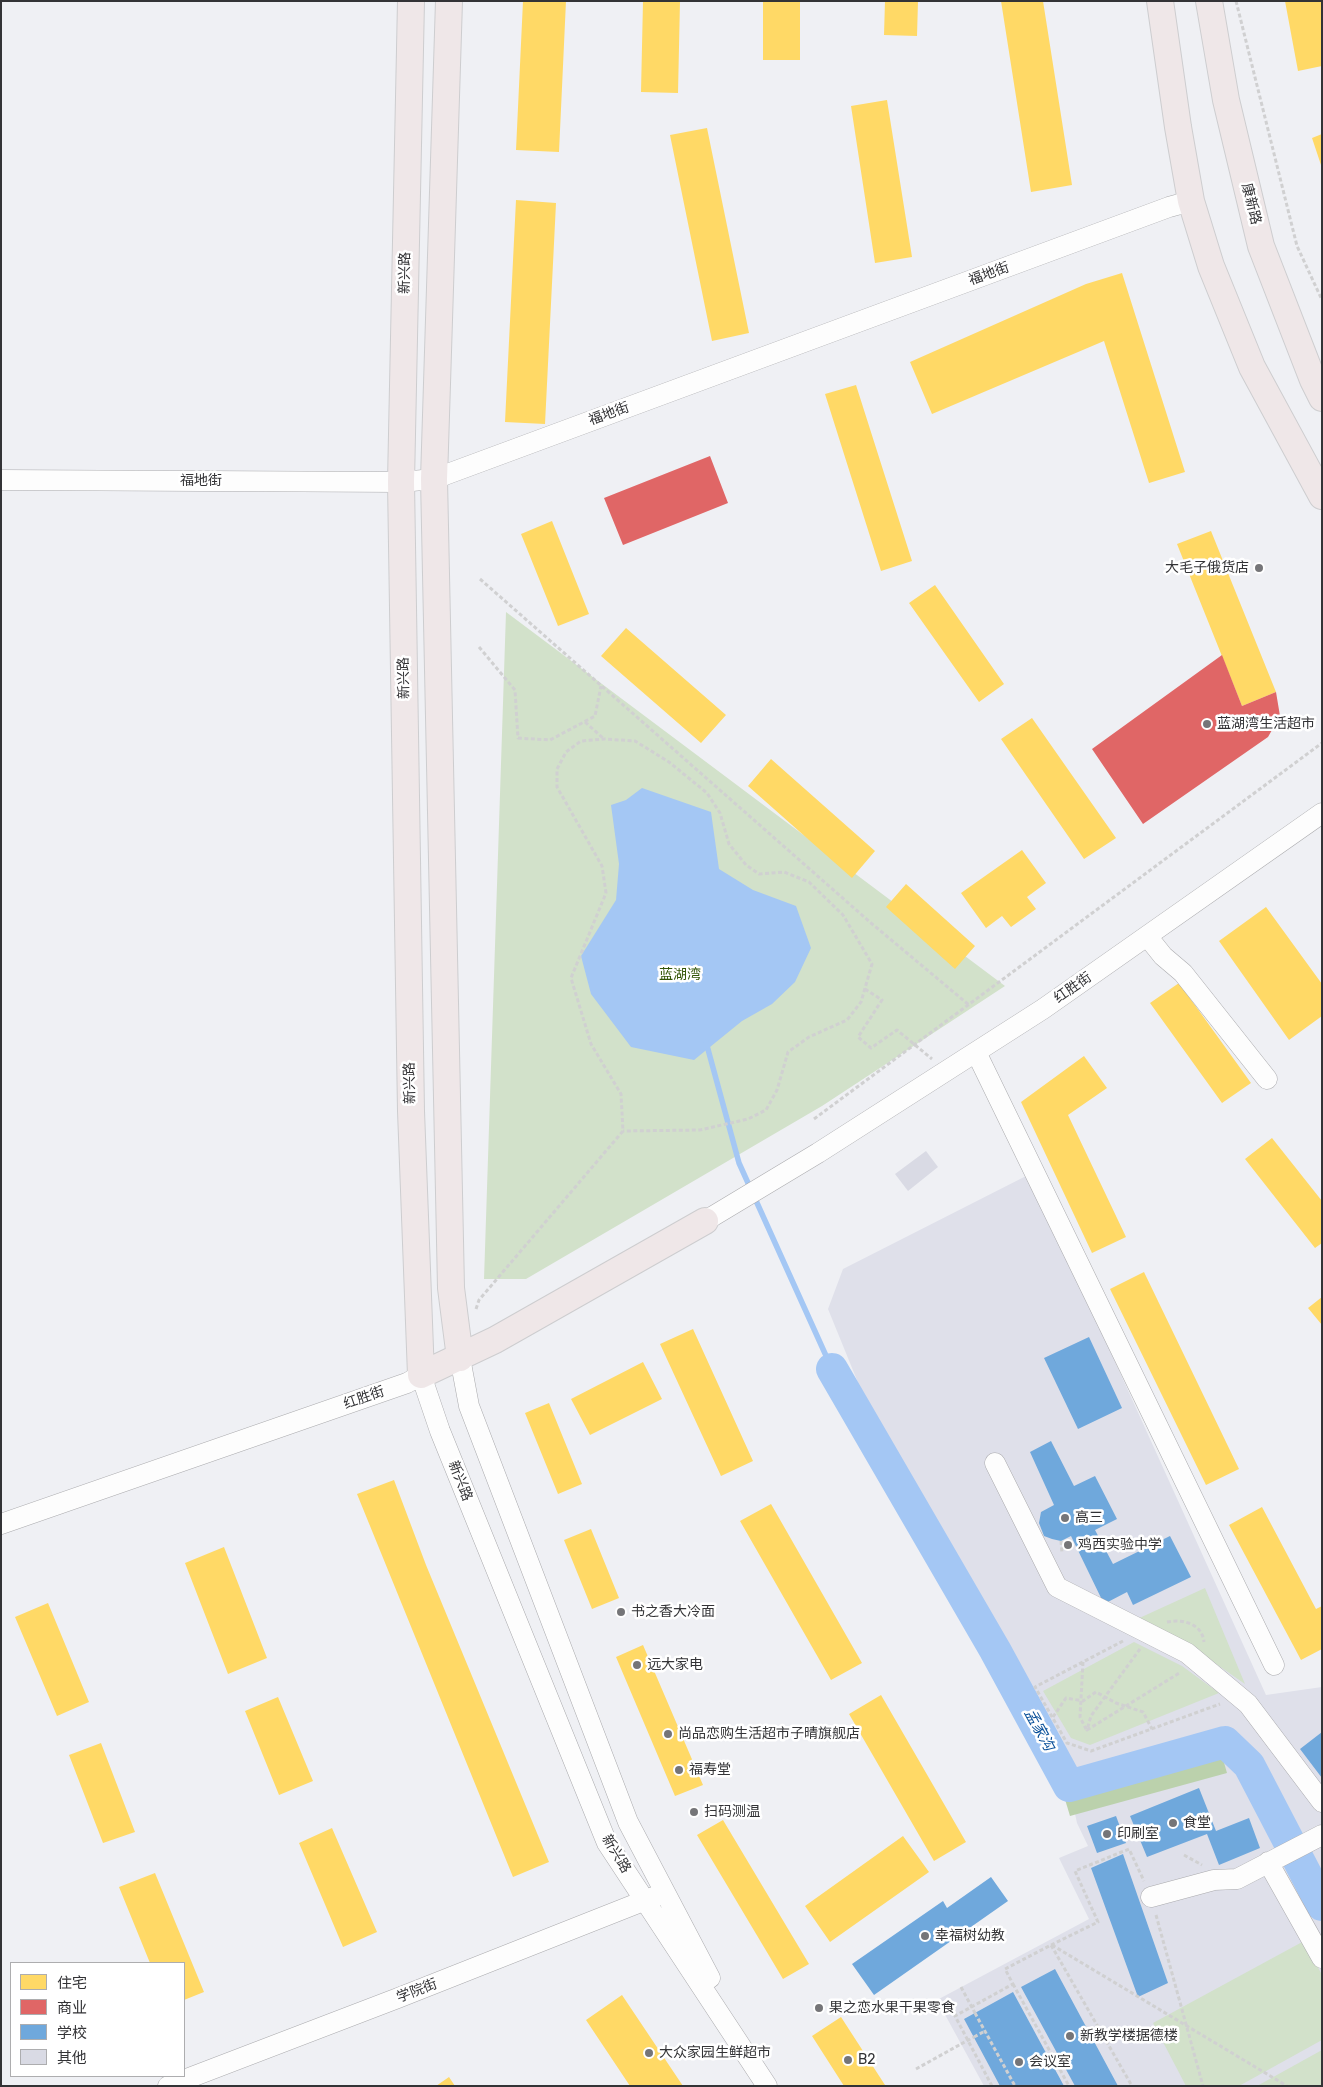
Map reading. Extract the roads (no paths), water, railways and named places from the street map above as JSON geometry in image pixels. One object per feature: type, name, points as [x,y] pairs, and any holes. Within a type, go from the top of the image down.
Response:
[{"type":"main road","name":"新兴路","points":[[411,1],[401,482],[411,1111],[421,1375]]},
{"type":"main road","name":"新兴路","points":[[449,1],[434,479],[450,1288],[460,1358]]},
{"type":"main road","points":[[1160,1],[1178,127],[1191,201],[1211,266],[1252,367],[1322,496]]},
{"type":"main road","name":"康新路","points":[[1209,1],[1226,100],[1261,246],[1313,380],[1322,398]]},
{"type":"main road","name":"红胜街","points":[[421,1375],[495,1340],[705,1221]]},
{"type":"street","name":"福地街","points":[[1,480],[401,482],[434,479],[1169,207],[1191,201]]},
{"type":"street","name":"红胜街","points":[[705,1221],[818,1153],[1043,1009],[1322,813]]},
{"type":"street","points":[[1147,936],[1163,956],[1183,973],[1267,1079]]},
{"type":"street","points":[[976,1052],[1274,1665]]},
{"type":"street","name":"新兴路","points":[[460,1358],[469,1406],[628,1822],[766,2084]]},
{"type":"street","name":"新兴路","points":[[421,1375],[440,1430],[607,1843],[766,2084]]},
{"type":"street","name":"红胜街","points":[[1,1524],[397,1386],[421,1375]]},
{"type":"street","points":[[995,1463],[1057,1586],[1186,1653],[1248,1704],[1322,1802]]},
{"type":"street","points":[[1151,1897],[1214,1880],[1237,1879],[1320,1832],[1292,1760]]},
{"type":"street","points":[[1274,1859],[1322,1958]]},
{"type":"street","name":"学院街","points":[[168,2086],[398,1998],[664,1892]]},
{"type":"water","name":"蓝湖湾","points":[[642,788],[711,812],[719,869],[753,890],[796,906],[811,948],[795,982],[772,1004],[742,1021],[694,1060],[631,1047],[591,994],[581,956],[616,900],[619,864],[611,805],[626,800]]},
{"type":"waterway","points":[[706,1042],[739,1163],[832,1369]]},
{"type":"waterway","name":"孟家沟","points":[[832,1369],[995,1650],[1069,1786],[1225,1742],[1249,1765],[1322,1905]]},
{"type":"place","name":"大毛子俄货店","points":[[1259,568]]},
{"type":"place","name":"蓝湖湾生活超市","points":[[1207,724]]},
{"type":"place","name":"高三","points":[[1065,1518]]},
{"type":"place","name":"鸡西实验中学","points":[[1068,1545]]},
{"type":"place","name":"书之香大冷面","points":[[621,1612]]},
{"type":"place","name":"远大家电","points":[[637,1665]]},
{"type":"place","name":"尚品恋购生活超市子晴旗舰店","points":[[668,1734]]},
{"type":"place","name":"福寿堂","points":[[679,1770]]},
{"type":"place","name":"扫码测温","points":[[694,1812]]},
{"type":"place","name":"食堂","points":[[1173,1823]]},
{"type":"place","name":"印刷室","points":[[1107,1834]]},
{"type":"place","name":"幸福树幼教","points":[[925,1936]]},
{"type":"place","name":"果之恋水果干果零食","points":[[819,2008]]},
{"type":"place","name":"新教学楼据德楼","points":[[1070,2036]]},
{"type":"place","name":"大众家园生鲜超市","points":[[649,2053]]},
{"type":"place","name":"B2","points":[[848,2060]]},
{"type":"place","name":"会议室","points":[[1019,2062]]}]
